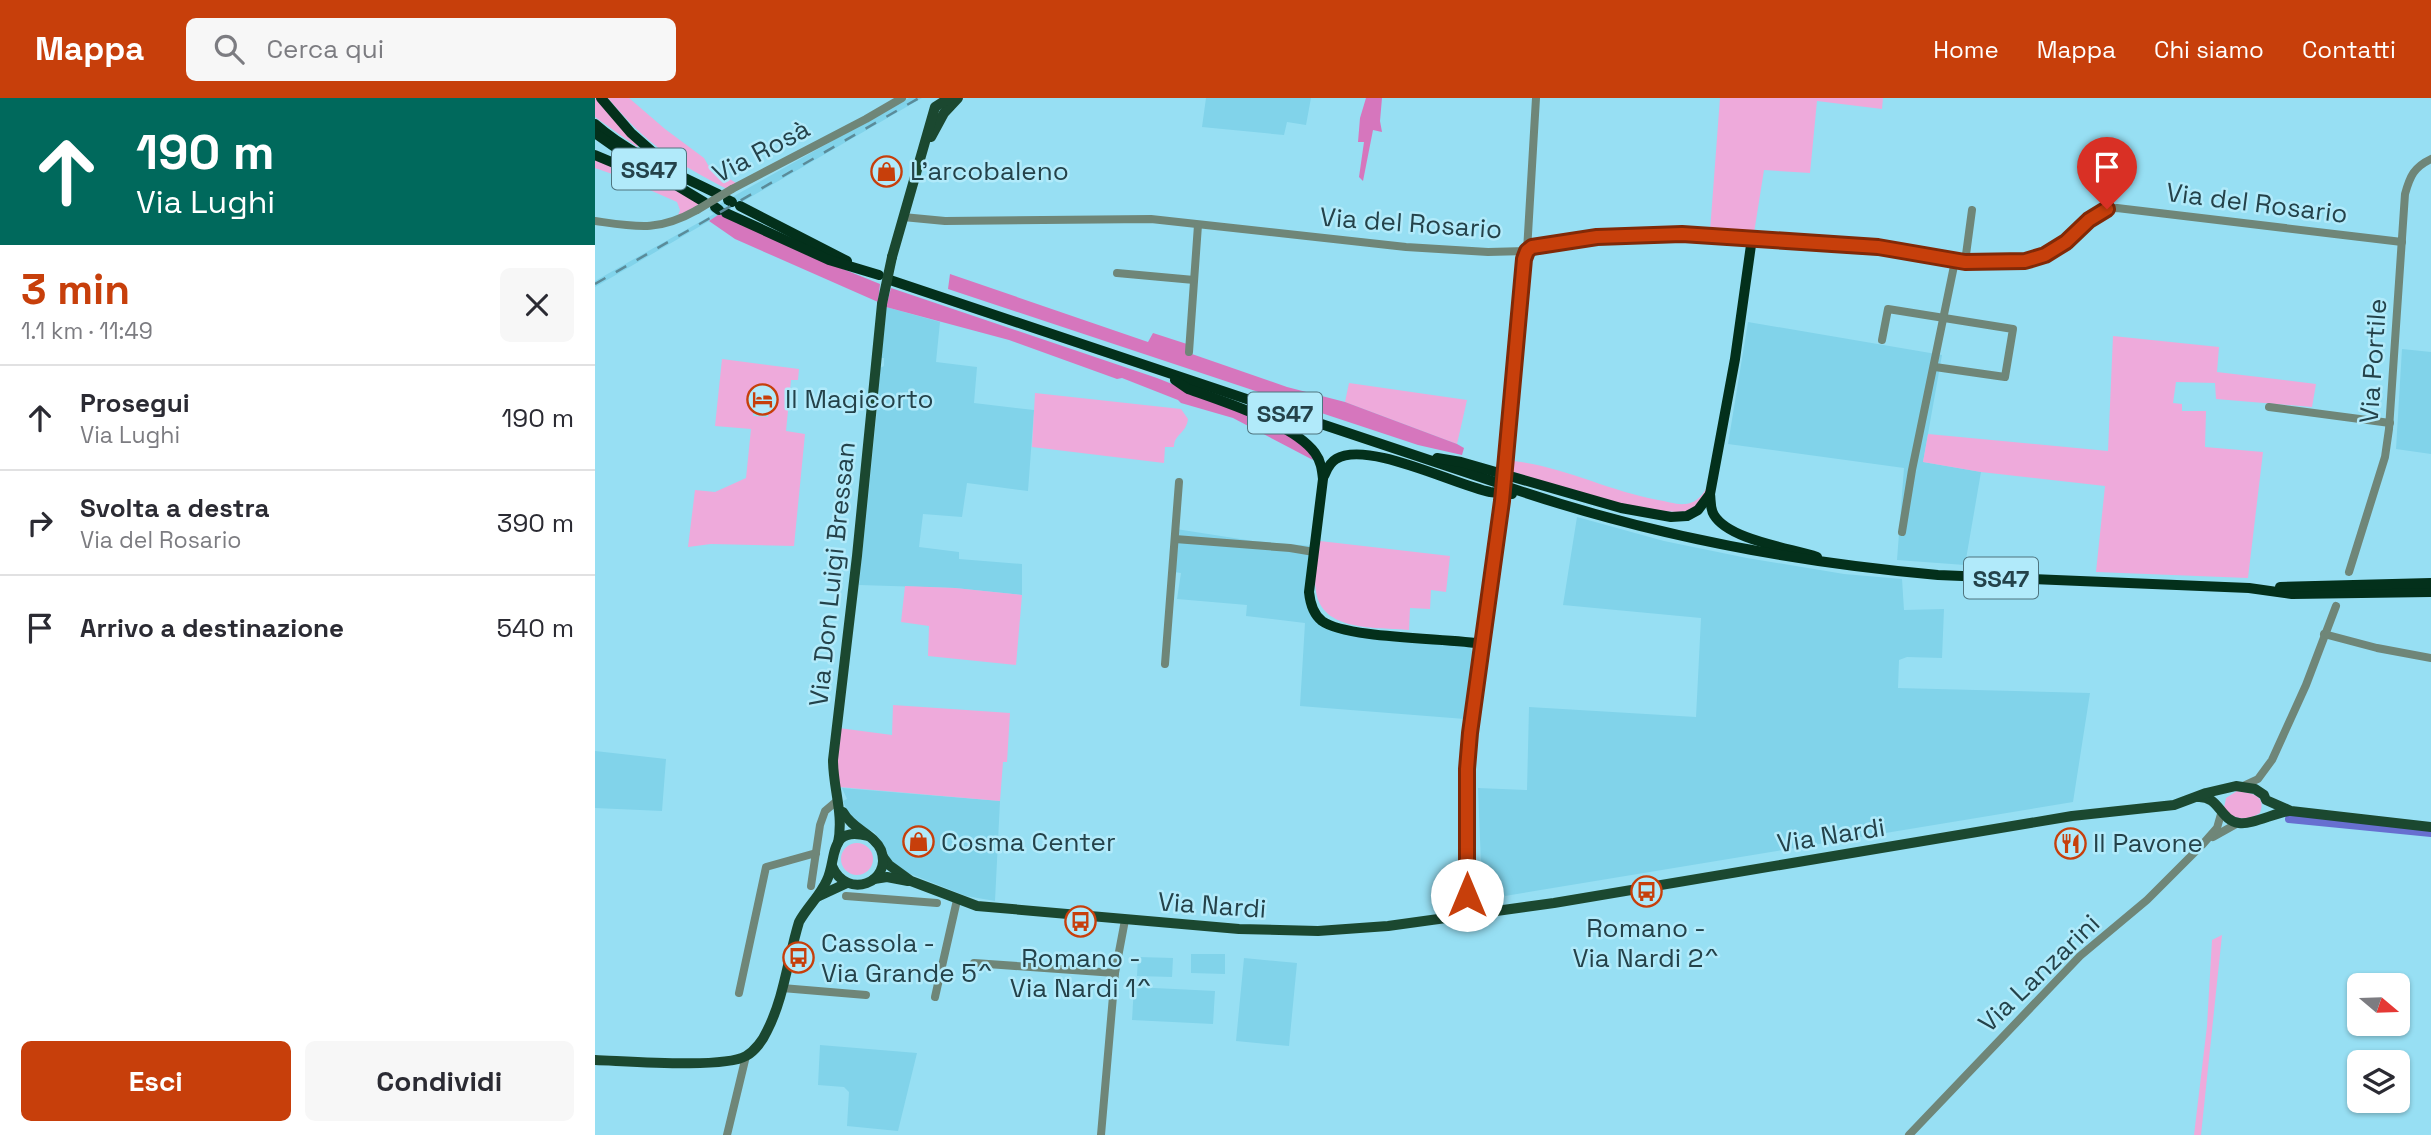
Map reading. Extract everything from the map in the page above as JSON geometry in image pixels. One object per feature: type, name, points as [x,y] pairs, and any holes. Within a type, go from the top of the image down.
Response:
[{"type":"highway","name":"SS47","points":[[601,98],[646,148],[686,179]]},
{"type":"highway","name":"SS47","points":[[595,124],[633,151],[730,198],[862,269]]},
{"type":"highway","name":"SS47","points":[[595,133],[712,208]]},
{"type":"highway","name":"SS47","points":[[595,155],[829,260],[879,275]]},
{"type":"highway","points":[[1752,238],[1735,359],[1710,494],[1711,508],[1715,517],[1736,532],[1839,565]]},
{"type":"highway","name":"SS47","points":[[890,280],[1609,519],[1786,558],[1938,575],[2249,588],[2431,583]]},
{"type":"highway","points":[[1163,372],[1188,389],[1251,413],[1295,435],[1316,453],[1321,463],[1322,479],[1309,592],[1311,606],[1320,620],[1336,627],[1365,633],[1483,645]]},
{"type":"highway","points":[[1322,479],[1335,459],[1363,454],[1489,492],[1535,496]]},
{"type":"highway","points":[[1408,454],[1461,462],[1621,508],[1671,517],[1687,516],[1698,510],[1710,494]]},
{"type":"highway","name":"SS47","points":[[2249,588],[2292,594],[2431,592]]},
{"type":"main road","points":[[938,107],[949,98]]},
{"type":"main road","points":[[938,107],[958,98]]},
{"type":"main road","name":"Via Don Luigi Bressan","points":[[838,843],[841,820],[833,777],[833,760],[882,304],[903,217],[938,107]]},
{"type":"main road","points":[[2243,786],[2255,789],[2265,798],[2291,811],[2431,827]]},
{"type":"main road","name":"Via Nardi","points":[[874,879],[887,877],[915,883],[977,906],[1252,930],[1318,931],[1388,926],[1646,888],[2071,816],[2162,807],[2243,786]]},
{"type":"main road","points":[[2221,811],[2222,796],[2228,790]]},
{"type":"main road","points":[[2195,797],[2205,797],[2215,802],[2221,811],[2238,823],[2252,822],[2291,811]]},
{"type":"main road","points":[[2262,818],[2266,810],[2265,798]]},
{"type":"main road","name":"Via Don Luigi Bressan","points":[[838,800],[851,825],[868,836]]},
{"type":"main road","points":[[595,1060],[703,1063],[746,1056],[757,1048],[767,1033],[782,988],[799,922],[827,882],[832,866],[832,854],[838,843],[853,834],[868,836],[876,842],[883,857],[880,872],[874,879],[861,885],[846,883],[835,874],[832,866]]},
{"type":"main road","name":"Via Nardi","points":[[883,857],[888,865],[915,883]]},
{"type":"main road","points":[[817,898],[846,883]]},
{"type":"street","name":"Via Rosà","points":[[595,221],[659,227],[712,208],[902,98]]},
{"type":"street","points":[[1469,914],[1467,769],[1506,466],[1524,259],[1527,251],[1536,98]]},
{"type":"street","name":"Via Portile","points":[[2349,572],[2385,457],[2390,423],[2405,194],[2410,175],[2419,165],[2431,159]]},
{"type":"street","name":"Via del Rosario","points":[[903,217],[945,221],[1151,219],[1406,247],[1527,251],[1532,247],[1597,237],[1682,234],[1878,247],[1960,262],[2025,261],[2045,255],[2066,242],[2089,220],[2107,209],[2117,208],[2402,242]]},
{"type":"street","points":[[1902,533],[1912,470],[1944,318],[1972,211]]},
{"type":"street","points":[[1189,352],[1198,225]]},
{"type":"street","points":[[1117,273],[1194,280]]},
{"type":"street","points":[[1882,340],[1888,309],[2013,329],[2005,377],[1935,367]]},
{"type":"street","points":[[2269,407],[2390,423]]},
{"type":"street","points":[[1165,664],[1178,482]]},
{"type":"street","points":[[1175,539],[1314,552]]},
{"type":"street","points":[[2265,798],[2262,784],[2268,767],[2285,735],[2336,606]]},
{"type":"street","points":[[2324,634],[2431,658]]},
{"type":"street","points":[[2243,786],[2252,784],[2268,767]]},
{"type":"street","points":[[811,886],[825,811],[838,800]]},
{"type":"street","name":"Via Lanzarini","points":[[1909,1135],[2081,956],[2140,907],[2201,845],[2217,828],[2221,811]]},
{"type":"street","name":"Via Lanzarini","points":[[2201,845],[2238,823]]},
{"type":"street","points":[[740,993],[766,867],[816,853]]},
{"type":"street","points":[[913,901],[915,883]]},
{"type":"street","points":[[846,896],[937,903]]},
{"type":"street","points":[[935,997],[957,900]]},
{"type":"street","points":[[1101,1135],[1115,973],[1125,920]]},
{"type":"street","points":[[974,962],[1115,973]]},
{"type":"street","points":[[782,988],[866,995]]},
{"type":"street","points":[[727,1135],[746,1056]]},
{"type":"shaded area","points":[[595,98],[639,145],[637,147],[595,117]]},
{"type":"shaded area","points":[[608,98],[629,98],[704,158],[708,165],[739,185],[729,190],[663,152],[636,129]]},
{"type":"shaded area","points":[[909,98],[922,98],[595,287],[595,281],[714,214],[709,210]]},
{"type":"shaded area","points":[[1206,98],[1311,98],[1306,125],[1287,122],[1284,135],[1202,127]]},
{"type":"shaded area","points":[[1366,98],[1382,98],[1382,132],[1373,130],[1363,181],[1359,177],[1364,142],[1358,142],[1360,118]]},
{"type":"shaded area","points":[[1720,98],[1883,98],[1882,109],[1817,101],[1810,173],[1764,170],[1754,233],[1710,231]]},
{"type":"shaded area","points":[[595,155],[701,203],[677,218],[680,210],[677,202],[595,168]]},
{"type":"shaded area","points":[[718,215],[880,284],[878,302],[735,239],[709,221]]},
{"type":"shaded area","points":[[950,274],[1148,342],[1153,333],[1190,345],[1189,353],[1287,387],[1345,402],[1457,444],[1464,448],[1462,455],[1418,445],[948,289]]},
{"type":"shaded area","points":[[891,288],[1157,378],[1245,413],[1306,445],[1313,460],[1233,418],[1181,403],[1122,378],[1117,379],[1009,340],[886,307]]},
{"type":"shaded area","points":[[886,307],[940,322],[936,362],[977,367],[974,403],[1034,410],[1028,491],[967,483],[962,517],[923,514],[919,547],[959,552],[959,559],[1022,564],[1022,595],[955,588],[859,585],[877,410],[880,410],[881,405],[878,403],[880,368],[884,366],[884,358],[881,358]]},
{"type":"shaded area","points":[[1748,322],[1942,355],[1923,462],[1981,472],[1965,565],[1897,560],[1904,468],[1728,444]]},
{"type":"shaded area","points":[[2113,336],[2219,347],[2217,372],[2316,384],[2312,407],[2216,399],[2215,383],[2176,382],[2173,403],[2182,404],[2182,411],[2206,411],[2205,447],[2263,452],[2248,578],[2096,572],[2105,486],[1981,472],[1923,462],[1928,434],[2108,451]]},
{"type":"shaded area","points":[[2402,349],[2431,352],[2431,454],[2396,449]]},
{"type":"shaded area","points":[[722,359],[799,369],[798,380],[791,380],[786,431],[805,434],[794,546],[711,544],[688,547],[695,490],[715,492],[746,478],[751,429],[715,426]],"holes":[[[755,392],[770,393],[768,417],[753,416]]]},
{"type":"shaded area","points":[[1349,383],[1467,400],[1457,444],[1345,402]]},
{"type":"shaded area","points":[[1035,393],[1181,409],[1188,419],[1174,447],[1165,447],[1164,463],[1032,447]]},
{"type":"shaded area","points":[[1513,461],[1549,468],[1640,496],[1679,504],[1698,499],[1711,480],[1705,499],[1697,508],[1683,512],[1661,511],[1606,500],[1511,471]]},
{"type":"shaded area","points":[[1577,517],[1664,541],[1747,558],[1844,574],[1902,579],[1904,610],[1944,609],[1942,658],[1907,657],[1899,660],[1898,688],[2090,693],[2073,802],[1499,897],[1486,894],[1482,889],[1478,788],[1527,790],[1529,707],[1696,717],[1701,618],[1563,605]]},
{"type":"shaded area","points":[[1176,529],[1253,541],[1312,546],[1307,592],[1327,626],[1468,646],[1474,653],[1465,719],[1300,706],[1305,623],[1246,616],[1247,605],[1177,599],[1181,573],[1174,572]]},
{"type":"shaded area","points":[[1320,541],[1450,556],[1446,592],[1431,590],[1430,609],[1410,608],[1409,630],[1367,627],[1339,621],[1328,614],[1320,604],[1316,591],[1315,572]]},
{"type":"shaded area","points":[[905,586],[1022,595],[1016,665],[928,656],[929,626],[901,622]]},
{"type":"shaded area","points":[[893,705],[1010,713],[1007,762],[1003,762],[1000,801],[839,787],[836,775],[839,728],[892,735]]},
{"type":"shaded area","points":[[595,751],[666,759],[662,811],[595,808]]},
{"type":"shaded area","points":[[842,788],[1000,801],[995,901],[966,896],[903,871],[891,861],[874,832],[860,826],[847,811],[843,801],[847,799]]},
{"type":"shaded area","points":[[2237,791],[2256,796],[2261,802],[2260,813],[2241,818],[2228,812],[2224,808],[2226,798]]},
{"type":"shaded area","points":[[857,843],[868,848],[873,859],[868,870],[857,875],[846,870],[841,859],[846,848]]},
{"type":"shaded area","points":[[2222,935],[2201,1135],[2194,1135],[2207,1026],[2212,940]]},
{"type":"shaded area","points":[[1191,954],[1225,954],[1225,974],[1191,973]]},
{"type":"shaded area","points":[[1138,957],[1173,958],[1172,977],[1137,976]]},
{"type":"shaded area","points":[[1244,958],[1297,963],[1289,1046],[1236,1041]]},
{"type":"shaded area","points":[[1134,987],[1215,991],[1213,1024],[1132,1020]]},
{"type":"shaded area","points":[[820,1045],[917,1053],[898,1131],[847,1126],[849,1092],[844,1087],[818,1085]]},
{"type":"waterway","points":[[2289,819],[2431,833]]},
{"type":"railway","points":[[595,284],[919,98]]},
{"type":"place","name":"L'arcobaleno","points":[[887,171]]},
{"type":"place","name":"Il Magicorto","points":[[762,399]]},
{"type":"place","name":"Cosma Center","points":[[918,842]]},
{"type":"place","name":"Il Pavone","points":[[2070,843]]},
{"type":"place","name":"Romano - Via Nardi 2^","points":[[1646,892]]},
{"type":"place","name":"Romano - Via Nardi 1^","points":[[1081,922]]},
{"type":"place","name":"Cassola - Via Grande 5^","points":[[798,958]]},
{"type":"route","points":[[1467,895],[1467,769],[1470,733],[1502,501],[1512,416],[1524,259],[1527,251],[1532,247],[1597,237],[1682,234],[1878,247],[1965,262],[2025,261],[2045,255],[2066,242],[2089,220],[2107,209]]}]
